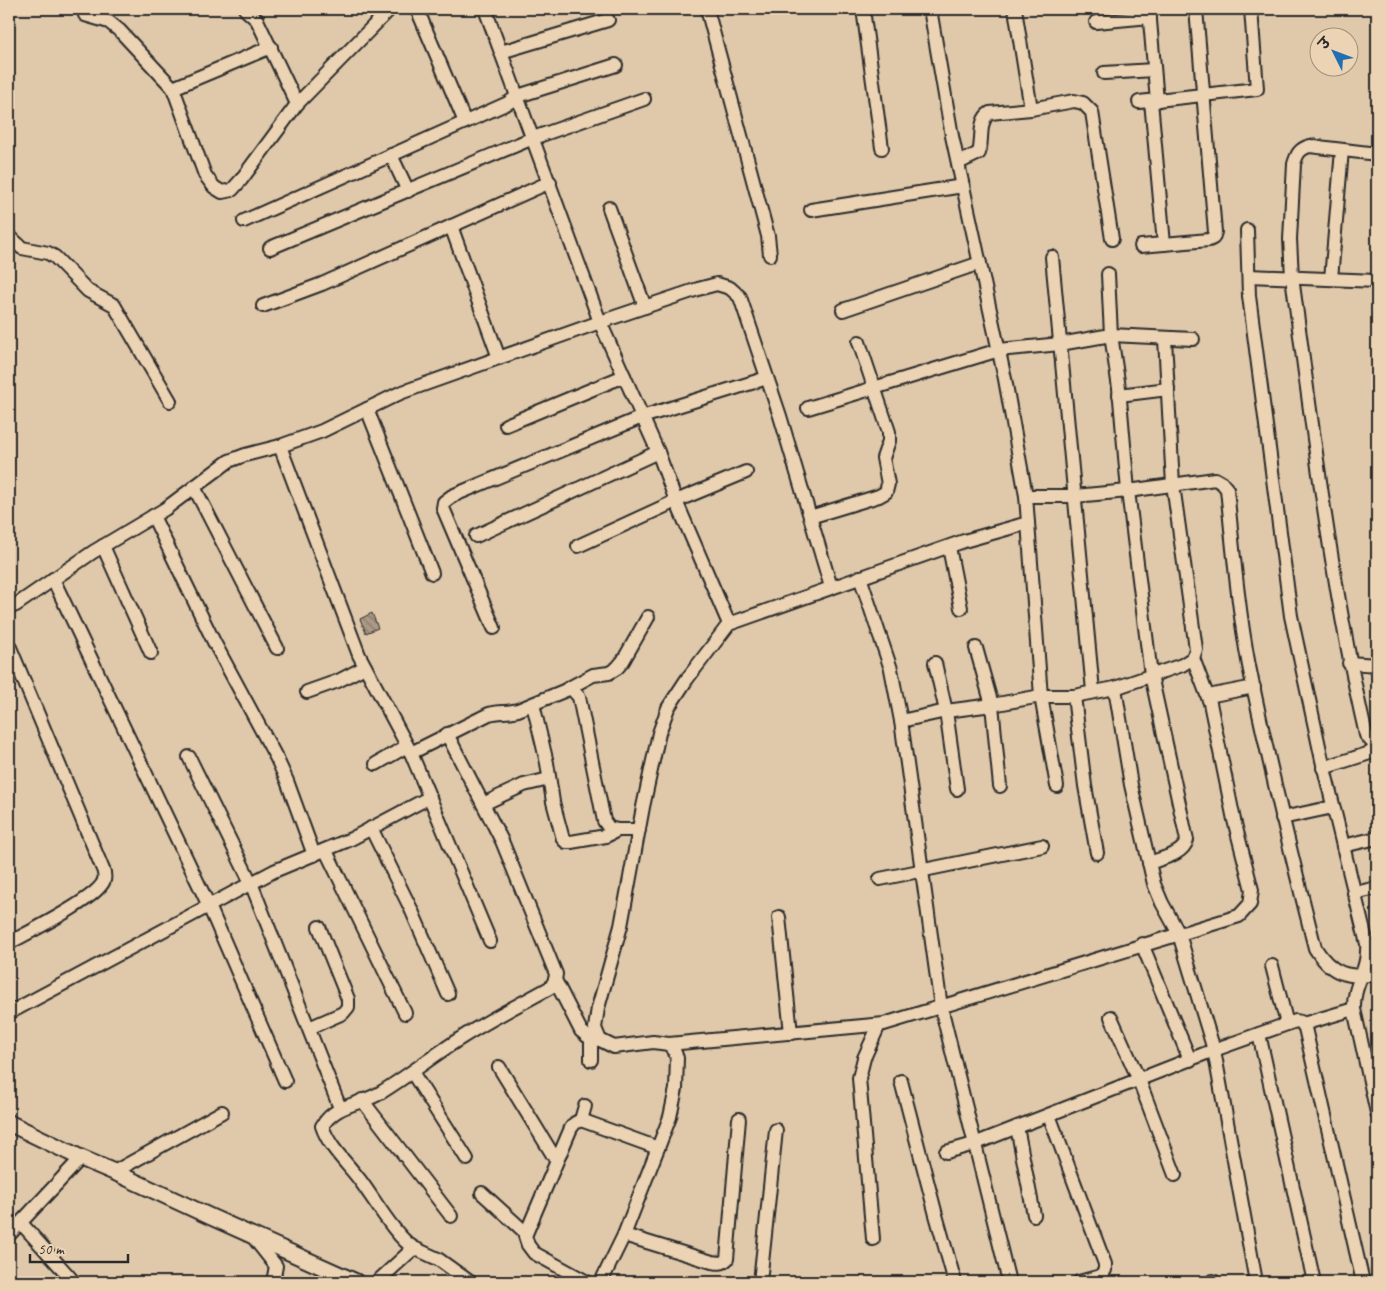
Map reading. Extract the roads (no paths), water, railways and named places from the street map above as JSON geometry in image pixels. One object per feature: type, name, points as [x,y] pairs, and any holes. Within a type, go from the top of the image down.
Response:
[{"type":"street","points":[[245,9],[257,20],[297,104]]},
{"type":"street","points":[[85,15],[110,22],[120,30],[173,88],[206,175],[214,187],[222,192],[232,190],[297,104],[390,9]]},
{"type":"street","points":[[417,9],[465,122]]},
{"type":"street","points":[[485,9],[600,322],[658,452],[676,501],[729,624]]},
{"type":"street","points":[[707,9],[768,236],[770,255]]},
{"type":"street","points":[[863,9],[882,148]]},
{"type":"street","points":[[930,9],[958,163],[999,350],[1026,496],[1041,696],[1057,786]]},
{"type":"street","points":[[1015,9],[1030,109]]},
{"type":"street","points":[[1141,246],[1209,240],[1213,238],[1215,232],[1196,9]]},
{"type":"street","points":[[1149,101],[1257,89],[1251,9]]},
{"type":"street","points":[[1096,22],[1150,13],[1154,70],[1149,101],[1164,244]]},
{"type":"street","points":[[501,52],[608,20]]},
{"type":"street","points":[[173,88],[271,47]]},
{"type":"street","points":[[244,221],[508,103],[518,96],[616,64]]},
{"type":"street","points":[[1104,73],[1154,70]]},
{"type":"street","points":[[270,248],[533,138],[644,99]]},
{"type":"street","points":[[958,163],[979,153],[983,121],[985,116],[990,113],[1030,109],[1074,101],[1084,103],[1092,112],[1112,239]]},
{"type":"street","points":[[1323,768],[1370,753],[1377,744],[1367,739],[1366,735],[1349,663],[1330,552],[1292,277],[1290,239],[1294,164],[1297,154],[1302,148],[1310,146],[1377,154]]},
{"type":"street","points":[[1331,279],[1342,150]]},
{"type":"street","points":[[391,155],[408,190]]},
{"type":"street","points":[[263,306],[322,284],[550,182]]},
{"type":"street","points":[[811,210],[963,186]]},
{"type":"street","points":[[609,208],[644,307]]},
{"type":"street","points":[[451,226],[499,358]]},
{"type":"street","points":[[1247,230],[1249,296],[1292,616],[1323,768],[1367,944],[1368,956],[1353,997],[1354,1008],[1373,1070],[1377,1112]]},
{"type":"street","points":[[9,236],[22,248],[48,253],[55,257],[88,291],[114,305],[170,401]]},
{"type":"street","points":[[1052,257],[1094,691]]},
{"type":"street","points":[[843,310],[980,263]]},
{"type":"street","points":[[1108,274],[1111,335],[1151,675],[1186,840],[1185,846],[1180,851],[1149,863]]},
{"type":"street","points":[[1248,276],[1377,281]]},
{"type":"street","points":[[9,608],[103,546],[153,516],[229,461],[322,431],[400,393],[600,322],[717,284],[730,288],[740,297],[767,378],[831,587]]},
{"type":"street","points":[[808,408],[999,350],[1060,344],[1111,335],[1193,339]]},
{"type":"street","points":[[901,721],[946,711],[1041,696],[1074,696],[1115,688],[1182,665],[1192,658],[1196,648],[1173,485],[1165,339]]},
{"type":"street","points":[[810,517],[879,496],[886,492],[888,484],[883,458],[889,441],[889,432],[858,342]]},
{"type":"street","points":[[506,425],[624,376]]},
{"type":"street","points":[[494,628],[443,508],[444,502],[452,496],[642,418],[767,378]]},
{"type":"street","points":[[1119,395],[1168,389]]},
{"type":"street","points":[[367,409],[432,573]]},
{"type":"street","points":[[280,446],[365,667],[409,750],[490,941]]},
{"type":"street","points":[[476,536],[658,452]]},
{"type":"street","points":[[578,546],[676,501],[746,472]]},
{"type":"street","points":[[1026,496],[1075,496],[1215,479],[1227,489],[1239,601],[1254,687],[1282,818],[1315,948],[1330,968],[1361,977],[1377,974]]},
{"type":"street","points":[[194,487],[277,648]]},
{"type":"street","points":[[153,516],[214,642],[277,760],[320,853],[405,1013]]},
{"type":"street","points":[[591,1060],[596,1039],[595,1028],[598,1008],[621,926],[659,733],[668,708],[687,679],[729,624],[949,546],[1028,523]]},
{"type":"street","points":[[103,546],[151,653]]},
{"type":"street","points":[[949,546],[961,608]]},
{"type":"street","points":[[860,577],[891,669],[901,721],[941,1007],[1009,1282]]},
{"type":"street","points":[[53,579],[208,906],[285,1081]]},
{"type":"street","points":[[376,764],[489,714],[497,711],[511,712],[567,689],[593,674],[610,673],[618,668],[648,617]]},
{"type":"street","points":[[9,645],[104,872],[104,881],[90,895],[47,923],[9,943]]},
{"type":"street","points":[[976,648],[992,705],[1000,786]]},
{"type":"street","points":[[555,980],[580,1031],[614,1047],[653,1042],[669,1044],[879,1025],[1239,916],[1250,904],[1252,890],[1234,820],[1208,696],[1192,658]]},
{"type":"street","points":[[935,663],[946,711],[957,790]]},
{"type":"street","points":[[1349,663],[1377,665]]},
{"type":"street","points":[[307,692],[338,681],[365,667]]},
{"type":"street","points":[[1208,696],[1254,687]]},
{"type":"street","points":[[567,689],[572,688],[579,697],[604,821],[609,828],[639,830]]},
{"type":"street","points":[[1115,688],[1131,785],[1154,884],[1179,934],[1214,1050],[1256,1282]]},
{"type":"street","points":[[1074,696],[1084,786],[1097,853]]},
{"type":"street","points":[[533,704],[553,802],[564,841],[571,842],[606,836],[618,830]]},
{"type":"street","points":[[447,734],[502,840],[556,974],[555,980],[551,987],[464,1036],[377,1095],[340,1108],[328,1117],[322,1126],[325,1136],[404,1241],[414,1248],[438,1259],[470,1282]]},
{"type":"street","points":[[189,757],[251,884],[340,1108]]},
{"type":"street","points":[[483,804],[524,785],[549,778]]},
{"type":"street","points":[[9,1013],[274,871],[320,853],[430,797]]},
{"type":"street","points":[[1282,818],[1333,807]]},
{"type":"street","points":[[371,828],[411,909],[448,994]]},
{"type":"street","points":[[1343,846],[1377,838]]},
{"type":"street","points":[[880,879],[1042,846]]},
{"type":"street","points":[[1354,894],[1377,888]]},
{"type":"street","points":[[779,917],[791,1033]]},
{"type":"street","points":[[309,1028],[343,1013],[348,1007],[348,999],[319,927]]},
{"type":"street","points":[[1142,944],[1190,1060]]},
{"type":"street","points":[[1272,966],[1287,1024]]},
{"type":"street","points":[[946,1152],[974,1144],[1258,1034],[1296,1021],[1303,1024],[1354,1008]]},
{"type":"street","points":[[1112,1017],[1139,1080],[1175,1175]]},
{"type":"street","points":[[1303,1024],[1363,1282]]},
{"type":"street","points":[[874,1238],[859,1078],[864,1058],[879,1025]]},
{"type":"street","points":[[1258,1034],[1314,1282]]},
{"type":"street","points":[[601,1282],[624,1235],[670,1117],[676,1088],[677,1058],[669,1044]]},
{"type":"street","points":[[499,1067],[556,1160]]},
{"type":"street","points":[[412,1072],[467,1159]]},
{"type":"street","points":[[901,1081],[955,1282]]},
{"type":"street","points":[[362,1100],[451,1216]]},
{"type":"street","points":[[581,1120],[585,1106]]},
{"type":"street","points":[[114,1172],[222,1112]]},
{"type":"street","points":[[1049,1115],[1105,1264],[1105,1270],[1101,1276],[1079,1282]]},
{"type":"street","points":[[624,1235],[712,1262],[724,1262],[727,1259],[739,1119]]},
{"type":"street","points":[[587,1282],[534,1253],[526,1241],[526,1234],[571,1128],[581,1120],[658,1148]]},
{"type":"street","points":[[9,1123],[253,1237],[356,1282]]},
{"type":"street","points":[[1017,1127],[1034,1215]]},
{"type":"street","points":[[760,1282],[776,1130]]},
{"type":"street","points":[[9,1235],[81,1158]]},
{"type":"street","points":[[482,1194],[526,1234]]},
{"type":"street","points":[[20,1223],[74,1282]]},
{"type":"street","points":[[253,1237],[276,1266],[273,1282]]},
{"type":"street","points":[[377,1282],[414,1248]]}]
